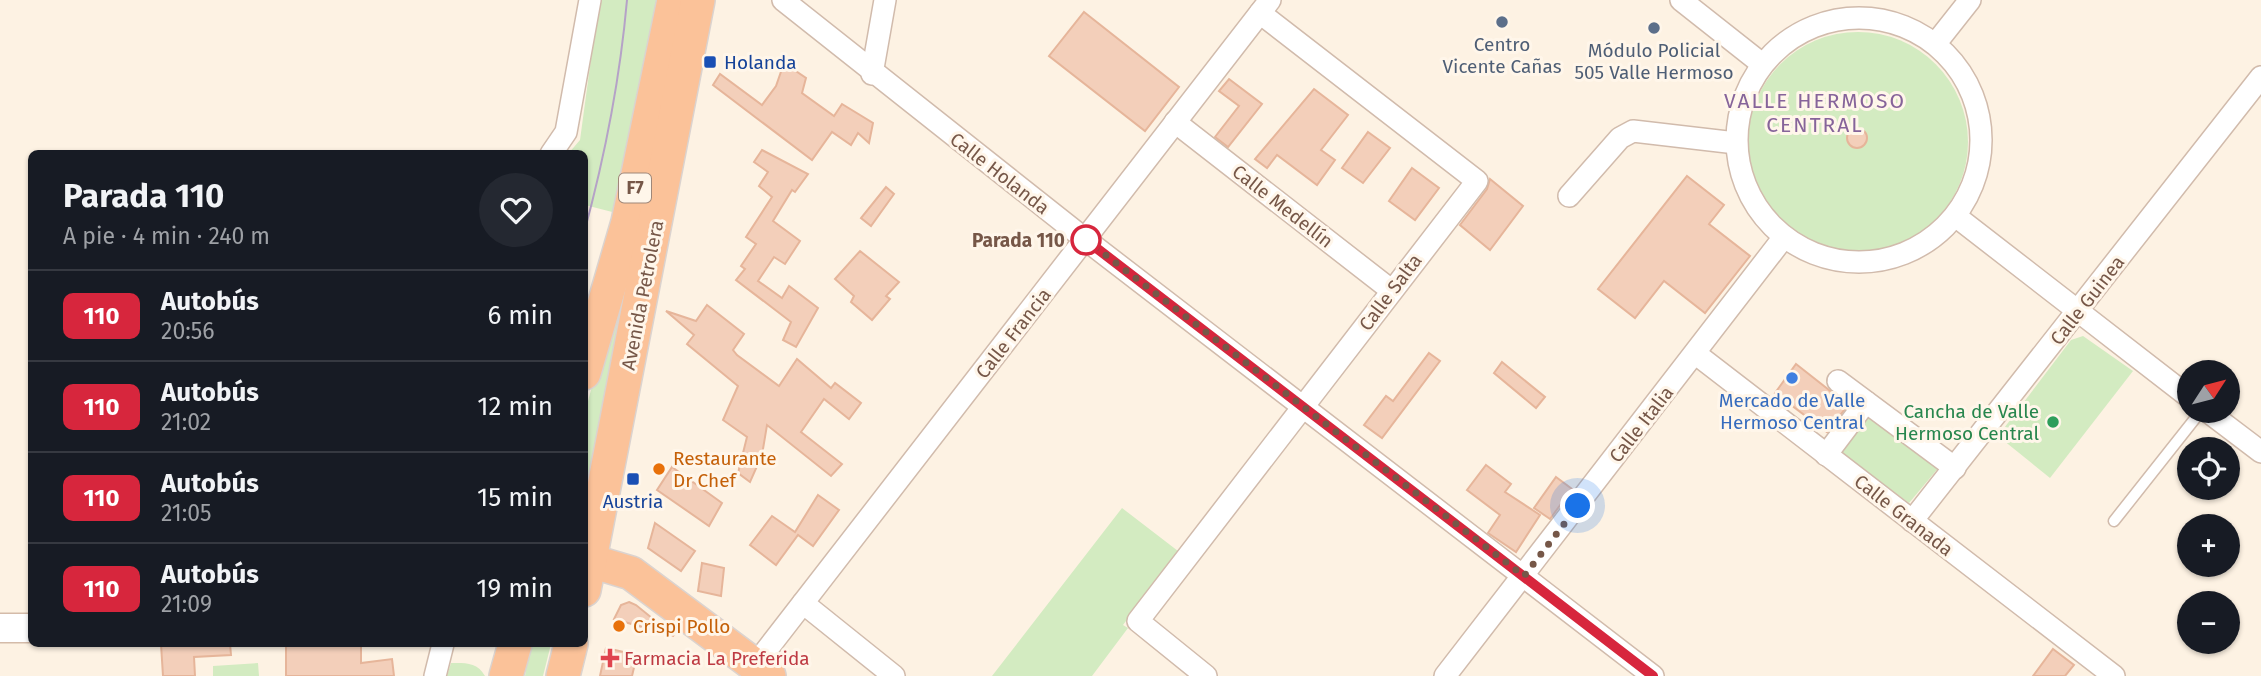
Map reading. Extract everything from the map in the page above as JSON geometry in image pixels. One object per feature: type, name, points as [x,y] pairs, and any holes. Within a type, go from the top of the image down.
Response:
[{"type":"highway","name":"Avenida Petrolera","points":[[588,359],[628,222],[674,0]]},
{"type":"highway","name":"Avenida Petrolera","points":[[588,565],[698,0]]},
{"type":"highway","name":"F7","points":[[588,570],[631,573],[762,671]]},
{"type":"highway","points":[[563,676],[570,647]]},
{"type":"main road","points":[[0,628],[28,628]]},
{"type":"street","points":[[554,150],[566,132],[590,0]]},
{"type":"street","name":"Calle Holanda","points":[[783,0],[873,74],[1086,240],[1653,676]]},
{"type":"street","points":[[873,74],[885,0]]},
{"type":"street","points":[[1681,0],[1762,64]]},
{"type":"street","points":[[1936,43],[1970,0]]},
{"type":"street","name":"Calle Francia","points":[[762,671],[803,603],[1265,6]]},
{"type":"street","name":"Calle Salta","points":[[1206,676],[1138,621],[1477,181],[1265,6]]},
{"type":"street","points":[[1861,16],[1898,23],[1936,43],[1959,69],[1977,105],[1983,144],[1976,183],[1958,218],[1931,241],[1883,260],[1849,262],[1812,254],[1784,237],[1762,216],[1750,195],[1741,173],[1736,143],[1747,91],[1762,64],[1809,26],[1861,16]]},
{"type":"street","name":"Calle Guinea","points":[[1912,521],[2261,77]]},
{"type":"street","name":"Calle Medellín","points":[[1175,122],[1391,290]]},
{"type":"street","points":[[1569,196],[1620,138],[1633,131],[1736,143]]},
{"type":"street","points":[[1958,218],[2177,388]]},
{"type":"street","name":"Calle Italia","points":[[1445,676],[1784,237]]},
{"type":"street","name":"Calle Granada","points":[[1696,354],[2114,676]]},
{"type":"street","points":[[1838,381],[1955,468]]},
{"type":"street","points":[[1826,455],[1866,401]]},
{"type":"street","points":[[2224,424],[2261,452]]},
{"type":"street","points":[[803,603],[894,676]]},
{"type":"street","points":[[435,676],[442,647]]},
{"type":"lane","points":[[2114,521],[2191,424]]},
{"type":"green space","points":[[599,0],[659,0],[620,214],[588,206],[588,150],[571,150],[580,140]]},
{"type":"green space","points":[[1858,32],[1879,34],[1910,45],[1936,64],[1955,90],[1966,121],[1966,163],[1955,194],[1936,220],[1910,239],[1879,250],[1858,252],[1837,250],[1806,239],[1780,220],[1761,194],[1750,163],[1748,142],[1750,121],[1761,90],[1780,64],[1806,45],[1837,34]]},
{"type":"green space","points":[[639,215],[588,524],[588,401]]},
{"type":"green space","points":[[2083,336],[2133,371],[2050,478],[1998,436],[2071,340]]},
{"type":"green space","points":[[1869,412],[1940,466],[1909,503],[1839,451]]},
{"type":"green space","points":[[1122,508],[1178,551],[1123,625],[1128,628],[1092,676],[992,676]]},
{"type":"green space","points":[[530,647],[550,647],[543,676],[525,676]]},
{"type":"green space","points":[[258,663],[259,676],[213,676],[213,666]]},
{"type":"green space","points":[[451,663],[475,666],[485,676],[447,676]]},
{"type":"building","points":[[1084,12],[1179,87],[1145,131],[1049,56]]},
{"type":"building","points":[[784,63],[806,78],[802,93],[834,116],[842,104],[873,123],[869,143],[858,133],[851,145],[832,132],[812,160],[713,85],[720,74],[762,105],[776,86]]},
{"type":"building","points":[[1229,79],[1262,104],[1228,147],[1215,137],[1239,106],[1219,91]]},
{"type":"building","points":[[1314,89],[1348,115],[1321,150],[1335,160],[1317,185],[1277,155],[1267,168],[1255,159]]},
{"type":"building","points":[[1857,128],[1864,131],[1867,138],[1864,145],[1857,148],[1850,145],[1847,138],[1850,131]]},
{"type":"building","points":[[1368,132],[1390,148],[1363,183],[1342,168]]},
{"type":"building","points":[[762,150],[808,174],[795,192],[792,190],[773,221],[800,241],[785,264],[774,257],[758,281],[782,298],[789,286],[818,308],[796,347],[783,340],[791,322],[736,280],[745,269],[741,266],[756,244],[746,237],[772,197],[759,186],[768,172],[754,162]]},
{"type":"building","points":[[1412,168],[1439,188],[1415,220],[1389,201]]},
{"type":"building","points":[[1687,176],[1724,205],[1709,224],[1750,256],[1705,313],[1664,281],[1635,318],[1598,289]]},
{"type":"building","points":[[1490,179],[1523,206],[1490,250],[1460,225],[1487,189]]},
{"type":"building","points":[[886,187],[894,194],[871,226],[861,218]]},
{"type":"building","points":[[860,251],[899,282],[886,296],[890,299],[872,320],[851,302],[854,296],[835,279]]},
{"type":"building","points":[[707,305],[744,334],[733,350],[737,355],[779,386],[797,359],[831,388],[835,383],[861,403],[849,419],[824,399],[801,432],[842,464],[831,476],[767,425],[762,455],[750,482],[738,473],[747,437],[723,420],[738,386],[687,344],[694,335],[666,311],[696,321]]},
{"type":"building","points":[[1429,353],[1440,361],[1382,438],[1364,425],[1386,396],[1393,401]]},
{"type":"building","points":[[1502,362],[1545,397],[1536,408],[1494,373]]},
{"type":"building","points":[[1796,364],[1848,405],[1827,432],[1775,393]]},
{"type":"building","points":[[1486,465],[1511,484],[1505,492],[1540,515],[1516,552],[1488,533],[1500,515],[1467,490]]},
{"type":"building","points":[[672,467],[722,503],[709,526],[657,490]]},
{"type":"building","points":[[1556,477],[1572,489],[1550,519],[1534,508]]},
{"type":"building","points":[[818,495],[839,510],[813,546],[798,535],[776,565],[750,545],[772,516],[795,532]]},
{"type":"building","points":[[655,523],[695,551],[681,571],[648,548]]},
{"type":"building","points":[[702,563],[724,568],[721,596],[698,591]]},
{"type":"building","points":[[629,602],[674,636],[614,619],[621,605]]},
{"type":"building","points":[[161,647],[230,647],[231,655],[194,657],[195,676],[163,676]]},
{"type":"building","points":[[286,647],[361,647],[361,663],[392,659],[394,676],[286,676]]},
{"type":"building","points":[[606,648],[637,655],[632,676],[600,676]]},
{"type":"building","points":[[2053,649],[2074,665],[2065,676],[2033,676]]},
{"type":"tram line","points":[[588,218],[611,117],[627,0]]},
{"type":"bus line","name":"110","points":[[1086,240],[1653,676]]},
{"type":"place","name":"Centro Vicente Cañas","points":[[1502,22]]},
{"type":"place","name":"Módulo Policial 505 Valle Hermoso","points":[[1654,28]]},
{"type":"place","name":"Holanda","points":[[710,62]]},
{"type":"place","name":"Parada 110","points":[[1086,240]]},
{"type":"place","name":"Mercado de Valle Hermoso Central","points":[[1792,378]]},
{"type":"place","name":"Cancha de Valle Hermoso Central","points":[[2053,422]]},
{"type":"place","name":"Restaurante Dr Chef","points":[[659,469]]},
{"type":"place","name":"Austria","points":[[633,479]]},
{"type":"place","name":"Crispi Pollo","points":[[619,626]]},
{"type":"place","name":"Farmacia La Preferida","points":[[610,658]]},
{"type":"district","name":"VALLE HERMOSO CENTRAL","points":[[1815,113]]},
{"type":"route","points":[[1086,240],[1524,576],[1578,506]]}]
